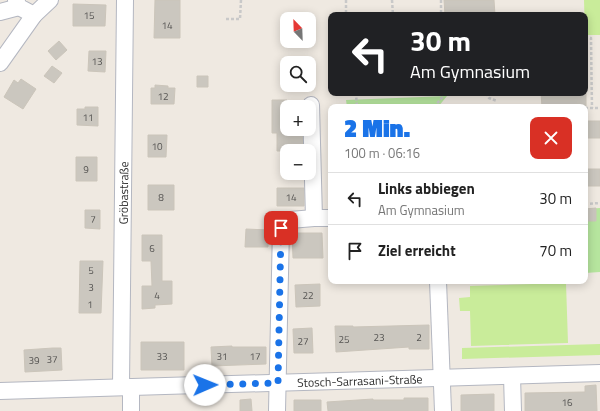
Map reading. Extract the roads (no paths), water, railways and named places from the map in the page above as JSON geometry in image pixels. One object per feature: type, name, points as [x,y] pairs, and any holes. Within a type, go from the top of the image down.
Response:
[{"type":"street","points":[[0,63],[34,15],[50,0]]},
{"type":"street","name":"Gröbastraße","points":[[125,0],[126,387],[131,411]]},
{"type":"street","points":[[0,12],[17,4],[34,15]]},
{"type":"street","points":[[312,136],[314,218]]},
{"type":"street","points":[[277,411],[281,228],[290,220],[328,218]]},
{"type":"street","points":[[438,284],[443,411]]},
{"type":"street","name":"Stosch-Sarrasani-Straße","points":[[0,391],[600,373]]},
{"type":"street","points":[[512,376],[513,411]]}]
